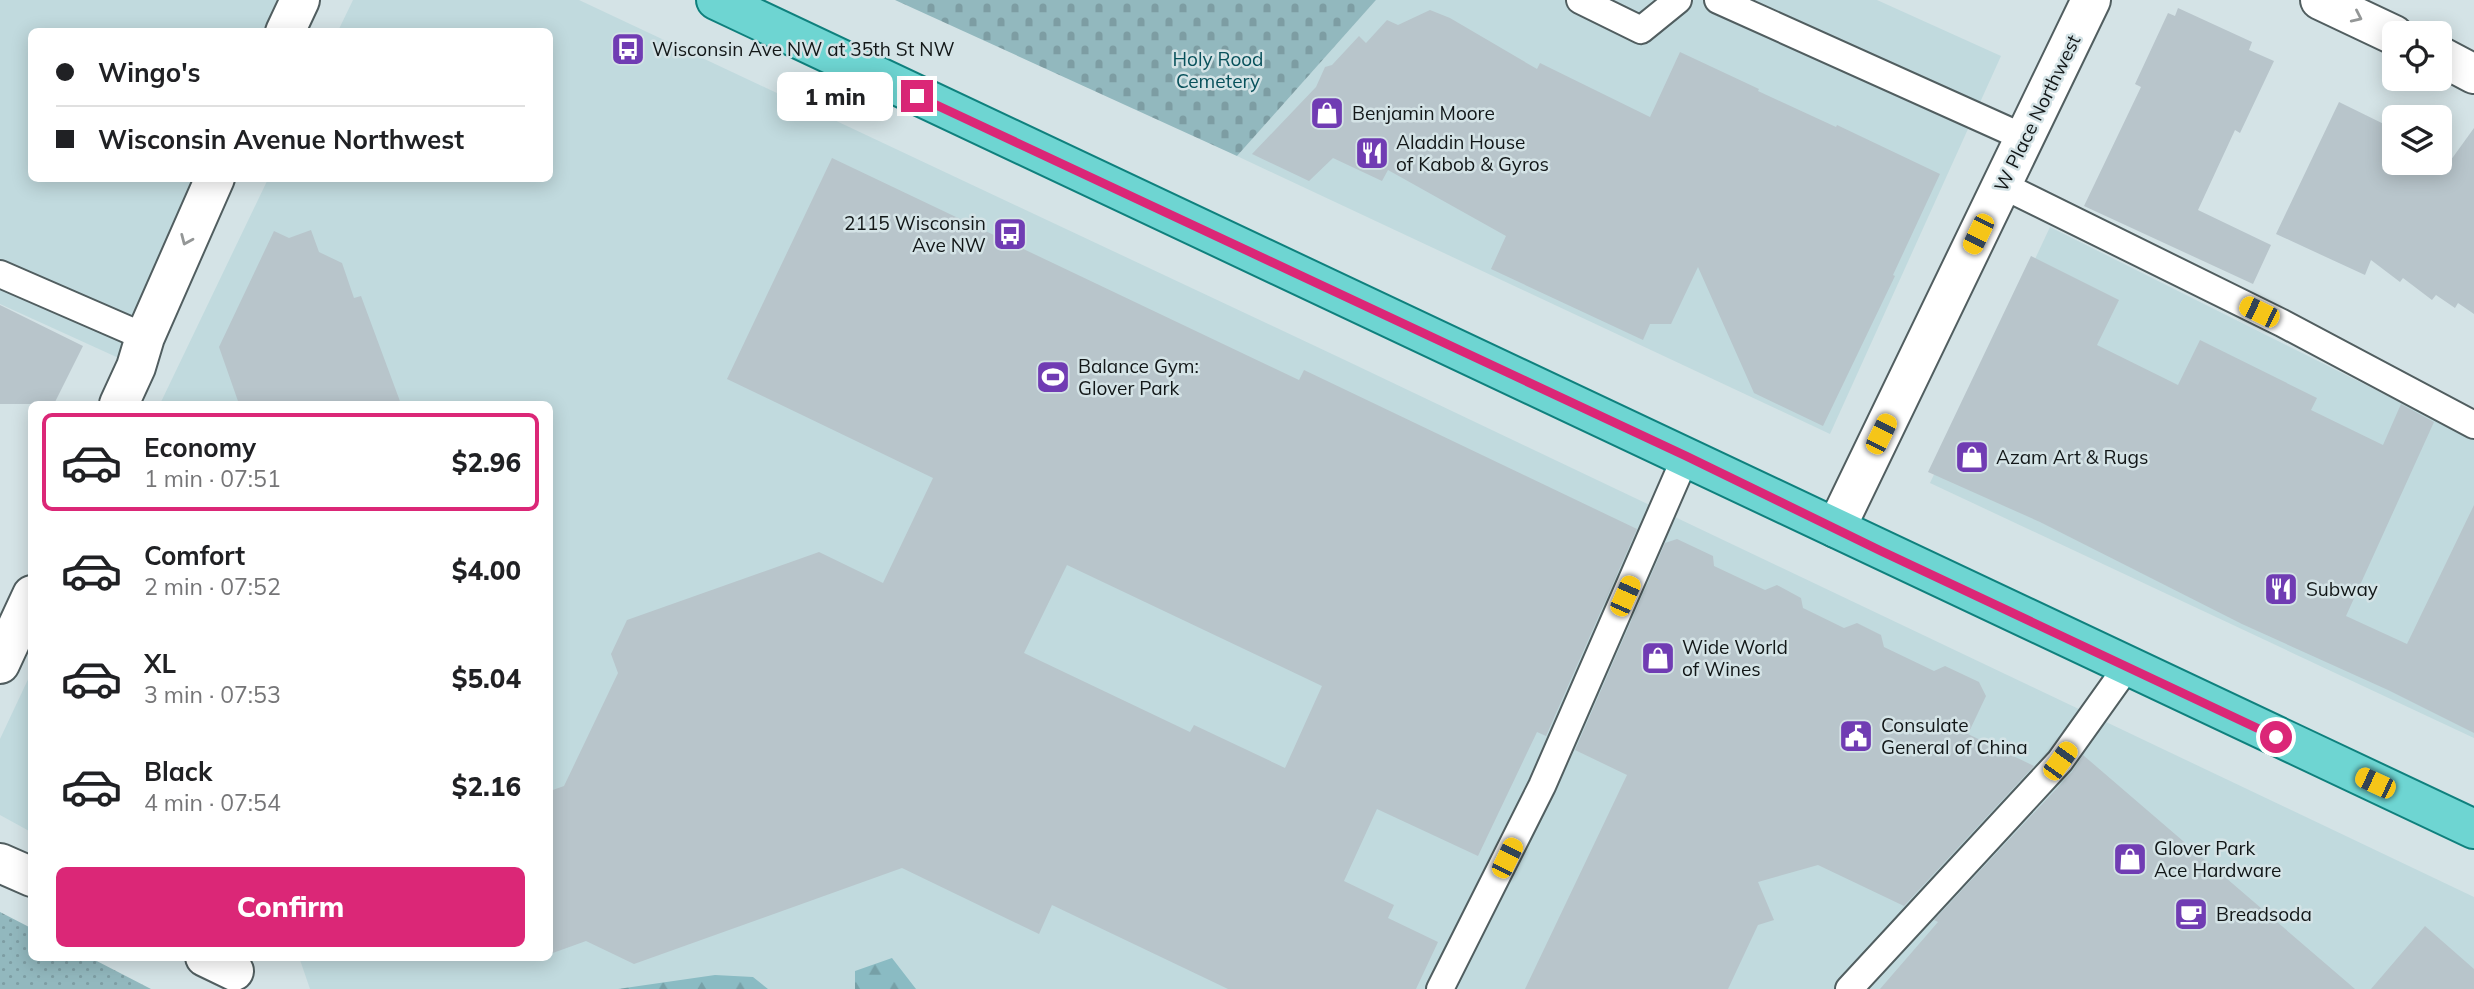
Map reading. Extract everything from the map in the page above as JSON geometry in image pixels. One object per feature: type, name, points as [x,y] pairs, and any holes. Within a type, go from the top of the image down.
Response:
[{"type":"main road","points":[[716,0],[2474,829]]},
{"type":"street","points":[[287,28],[300,0]]},
{"type":"street","name":"W Place Northwest","points":[[1836,528],[2091,0]]},
{"type":"street","points":[[2320,0],[2382,29]]},
{"type":"street","points":[[2452,62],[2474,74]]},
{"type":"street","points":[[120,401],[213,182]]},
{"type":"street","points":[[0,664],[28,604]]},
{"type":"street","points":[[0,863],[28,875]]},
{"type":"lane","points":[[1580,0],[1641,30],[1678,0]]},
{"type":"lane","points":[[1718,0],[2025,138]]},
{"type":"lane","points":[[2002,185],[2282,323],[2474,425]]},
{"type":"lane","points":[[0,274],[140,352]]},
{"type":"lane","points":[[1440,989],[1542,786],[1686,456]]},
{"type":"lane","points":[[1849,989],[2060,761],[2127,667]]},
{"type":"shaded area","points":[[0,0],[277,0],[264,28],[28,28],[28,182],[200,182],[123,360],[0,304]]},
{"type":"shaded area","points":[[353,0],[579,0],[1349,362],[2474,897],[2474,989],[310,989],[300,961],[553,961],[553,401],[161,401],[267,182],[553,182],[553,28],[339,28]]},
{"type":"shaded area","points":[[1376,0],[1877,0],[2001,56],[1830,434],[1237,156]]},
{"type":"shaded area","points":[[2050,227],[2474,439],[2474,738],[1930,483]]},
{"type":"shaded area","points":[[28,679],[28,830],[0,815],[0,739]]},
{"type":"green space","name":"Holy Rood Cemetery","points":[[895,0],[1376,0],[1237,156]]},
{"type":"green space","points":[[0,912],[28,926],[28,961],[97,961],[151,989],[0,989]]},
{"type":"green space","points":[[892,958],[916,989],[855,989],[855,971]]},
{"type":"green space","points":[[715,975],[753,977],[768,989],[618,989]]},
{"type":"building","points":[[2178,8],[2252,42],[2249,50],[2274,61],[2240,133],[2235,130],[2198,210],[2271,245],[2253,284],[2084,206],[2141,87],[2135,84],[2168,13],[2175,16]]},
{"type":"building","points":[[1430,10],[1450,18],[1537,69],[1540,63],[1650,117],[1680,52],[1759,89],[1758,91],[1940,174],[1893,275],[1895,276],[1823,426],[1754,393],[1698,267],[1671,324],[1650,324],[1643,340],[1491,269],[1506,236],[1388,170],[1382,181],[1333,158],[1309,181],[1252,154],[1316,87],[1325,67],[1332,65],[1359,36],[1366,43],[1387,20],[1398,25]]},
{"type":"building","points":[[2339,102],[2382,123],[2382,175],[2452,175],[2452,158],[2474,128],[2474,314],[2458,303],[2455,308],[2436,295],[2432,300],[2403,278],[2400,282],[2371,260],[2365,275],[2276,234]]},
{"type":"building","points":[[832,158],[1299,380],[1304,370],[1637,529],[1546,736],[1537,732],[1478,856],[1377,809],[1344,881],[1394,905],[1388,918],[1438,942],[1416,989],[1228,989],[1052,905],[1039,934],[902,868],[634,964],[586,941],[553,953],[553,790],[564,786],[618,673],[611,654],[627,620],[819,552],[883,583],[933,478],[727,379]],"holes":[[[1067,565],[1322,686],[1285,768],[1194,725],[1190,732],[1024,653]]]},
{"type":"building","points":[[311,230],[319,252],[342,263],[354,298],[361,296],[400,401],[238,401],[219,347],[274,231],[289,238]]},
{"type":"building","points":[[2031,256],[2119,300],[2097,345],[2178,385],[2200,340],[2317,398],[2311,410],[2383,445],[2401,404],[2434,422],[2346,616],[2407,644],[2474,505],[2474,733],[2388,690],[2242,624],[2040,522],[1928,472]]},
{"type":"building","points":[[0,305],[83,346],[56,401],[0,404]]},
{"type":"building","points":[[1677,539],[1713,556],[1714,566],[1765,590],[1777,585],[1801,598],[1803,608],[1844,628],[1857,623],[1881,635],[1884,647],[1934,671],[1945,666],[1979,682],[1986,696],[1968,734],[2034,766],[1904,906],[1818,865],[1758,882],[1774,920],[1758,925],[1728,989],[1525,989],[1627,775],[1575,750],[1665,543]]},
{"type":"building","points":[[2083,755],[2355,989],[1880,989],[1938,922],[1934,920],[2072,772]]},
{"type":"building","points":[[2425,926],[2474,969],[2474,989],[2371,989]]},
{"type":"place","name":"Wisconsin Ave NW at 35th St NW","points":[[628,49]]},
{"type":"place","name":"Benjamin Moore","points":[[1327,113]]},
{"type":"place","name":"Aladdin House of Kabob & Gyros","points":[[1372,153]]},
{"type":"place","name":"2115 Wisconsin Ave NW","points":[[1010,234]]},
{"type":"place","name":"Balance Gym: Glover Park","points":[[1053,377]]},
{"type":"place","name":"Azam Art & Rugs","points":[[1972,457]]},
{"type":"place","name":"Subway","points":[[2281,589]]},
{"type":"place","name":"Wide World of Wines","points":[[1658,658]]},
{"type":"place","name":"Consulate General of China","points":[[1856,736]]},
{"type":"place","name":"Glover Park Ace Hardware","points":[[2130,859]]},
{"type":"place","name":"Breadsoda","points":[[2191,914]]},
{"type":"route","points":[[917,96],[1686,456],[2276,737]]}]
